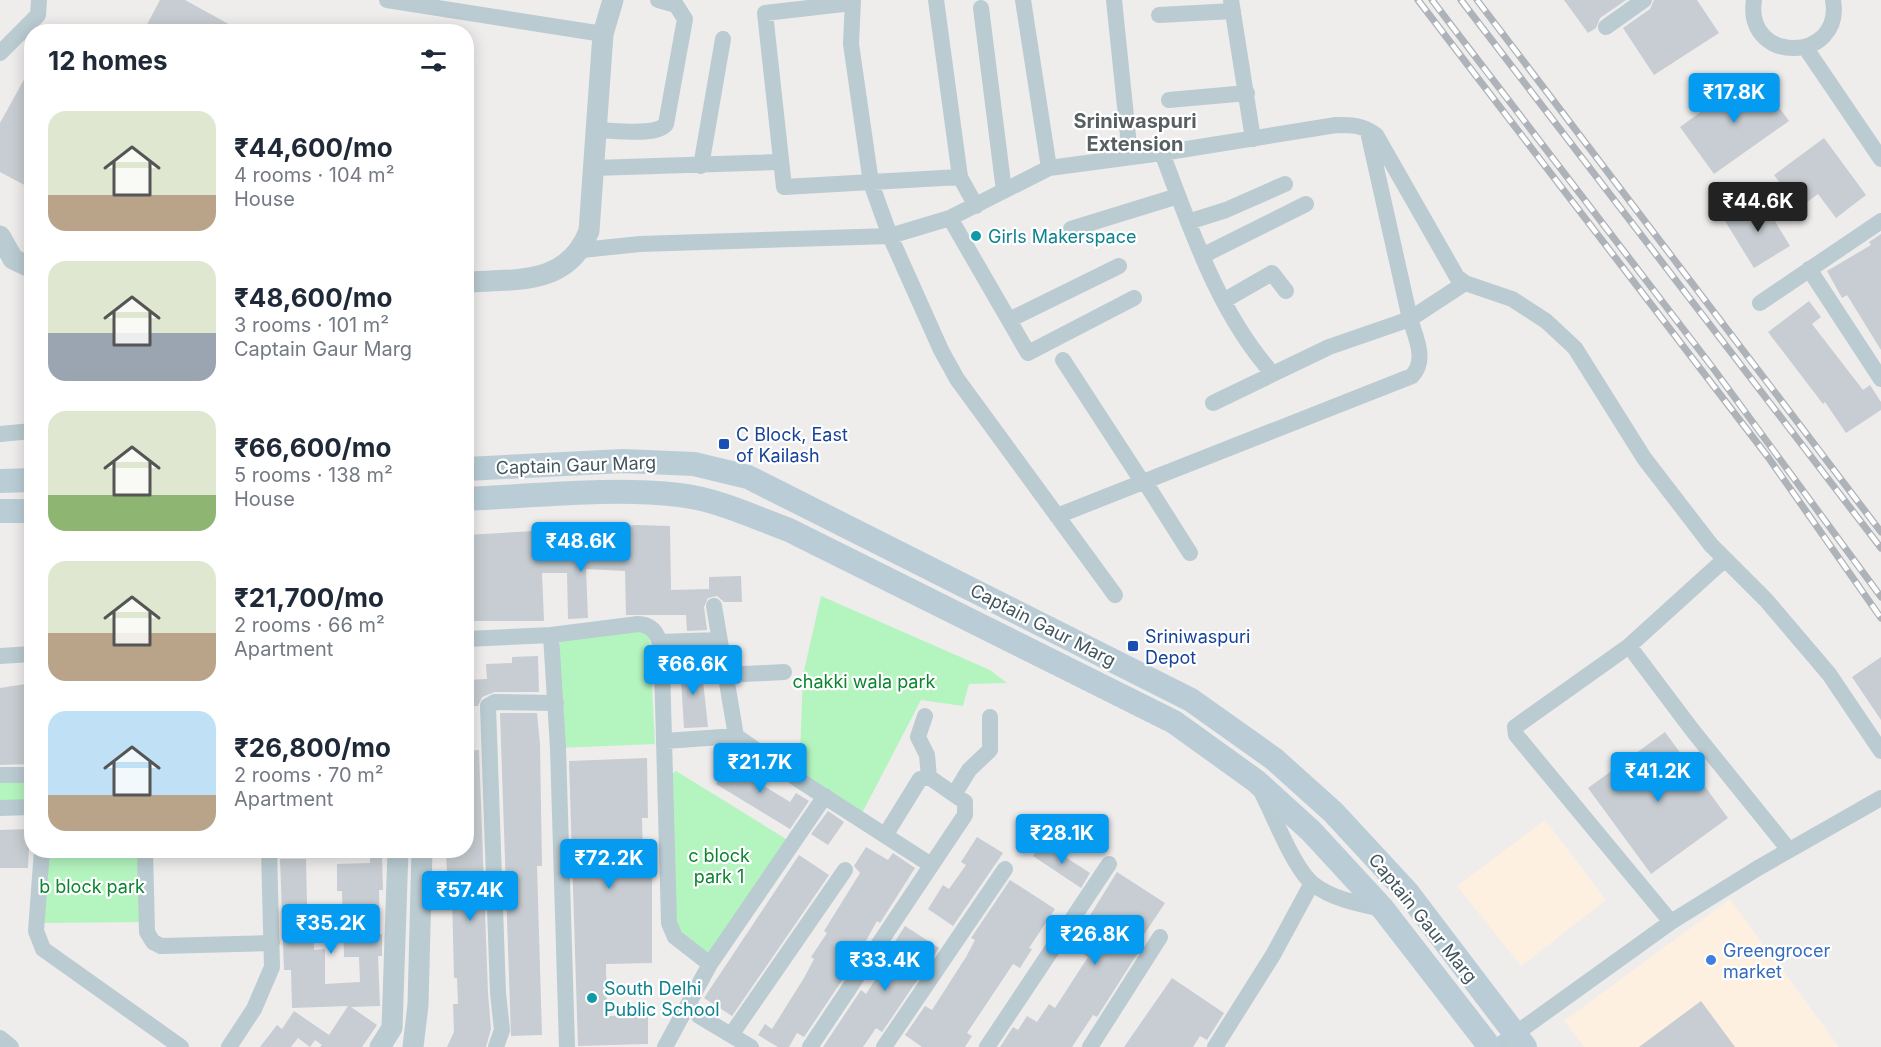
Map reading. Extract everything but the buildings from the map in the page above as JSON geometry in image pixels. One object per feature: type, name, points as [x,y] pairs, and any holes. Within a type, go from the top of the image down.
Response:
[{"type":"main road","name":"Captain Gaur Marg","points":[[474,469],[623,461],[694,464],[748,477],[1191,700],[1274,759],[1333,812],[1408,893],[1512,1043]]},
{"type":"main road","points":[[0,481],[24,480]]},
{"type":"main road","name":"Captain Gaur Marg","points":[[474,500],[621,492],[681,495],[732,508],[789,530],[1174,722],[1256,781],[1311,831],[1383,909],[1490,1047]]},
{"type":"main road","points":[[0,511],[24,511]]},
{"type":"street","points":[[29,24],[38,15],[39,0]]},
{"type":"street","points":[[387,0],[603,34]]},
{"type":"street","points":[[474,282],[538,278],[566,265],[582,250],[589,231],[603,34],[613,0]]},
{"type":"street","points":[[596,130],[652,131],[663,129],[666,124],[685,19],[676,5],[658,0]]},
{"type":"street","points":[[936,0],[960,177],[976,206]]},
{"type":"street","points":[[1023,0],[1049,168]]},
{"type":"street","points":[[1114,0],[1130,155]]},
{"type":"street","points":[[1606,27],[1644,0]]},
{"type":"street","points":[[1754,0],[1755,20],[1764,37],[1786,48],[1806,47],[1821,38],[1828,29],[1834,13],[1833,0]]},
{"type":"street","points":[[960,177],[871,183],[784,187],[779,162],[765,13],[852,2],[851,44],[871,183],[890,236],[941,350],[957,379],[1116,595]]},
{"type":"street","points":[[1159,15],[1232,5],[1253,139]]},
{"type":"street","points":[[981,8],[1004,191]]},
{"type":"street","points":[[0,52],[24,29]]},
{"type":"street","points":[[701,166],[723,39]]},
{"type":"street","points":[[1806,47],[1881,159]]},
{"type":"street","points":[[1169,100],[1247,93]]},
{"type":"street","points":[[582,250],[640,244],[890,236],[950,218],[1049,168],[1130,155],[1162,153],[1336,125],[1367,128],[1376,135],[1450,267],[1465,283],[1512,299],[1546,321],[1575,348],[1644,458],[1711,545],[1766,600],[1829,674],[1881,751]]},
{"type":"street","points":[[1057,516],[1412,376],[1418,370],[1420,361],[1367,128]]},
{"type":"street","points":[[1162,153],[1202,256],[1252,351],[1273,374]]},
{"type":"street","points":[[594,168],[779,162]]},
{"type":"street","points":[[1188,222],[1226,210],[1285,184]]},
{"type":"street","points":[[1071,229],[1178,196]]},
{"type":"street","points":[[1202,256],[1306,204]]},
{"type":"street","points":[[950,218],[1028,353],[1134,298]]},
{"type":"street","points":[[1760,303],[1881,221]]},
{"type":"street","points":[[2,243],[13,260],[24,265]]},
{"type":"street","points":[[1009,321],[1119,266]]},
{"type":"street","points":[[1809,269],[1881,379]]},
{"type":"street","points":[[1225,300],[1272,273],[1286,291]]},
{"type":"street","points":[[1214,403],[1329,347],[1410,320],[1465,283]]},
{"type":"street","points":[[1063,360],[1190,553]]},
{"type":"street","points":[[0,434],[24,432]]},
{"type":"street","points":[[1671,921],[1515,732],[1518,725],[1629,646],[1725,559]]},
{"type":"street","points":[[714,606],[736,736]]},
{"type":"street","points":[[474,639],[551,635],[638,624],[652,628],[660,642],[665,741],[669,923],[675,937],[710,964]]},
{"type":"street","points":[[551,635],[556,703],[567,1047]]},
{"type":"street","points":[[660,642],[719,640]]},
{"type":"street","points":[[1629,646],[1693,731],[1789,850]]},
{"type":"street","points":[[0,656],[24,654]]},
{"type":"street","points":[[726,675],[784,672]]},
{"type":"street","points":[[496,1047],[502,1030],[498,993],[488,706],[495,702],[556,703]]},
{"type":"street","points":[[925,716],[918,738],[927,754],[929,777]]},
{"type":"street","points":[[955,793],[969,770],[990,750],[990,717]]},
{"type":"street","points":[[665,741],[736,736],[931,865]]},
{"type":"street","points":[[0,775],[24,775]]},
{"type":"street","points":[[810,1047],[965,814],[965,802],[929,777],[920,779],[886,834]]},
{"type":"street","points":[[1256,781],[1299,866],[1312,883],[1348,901],[1383,909]]},
{"type":"street","points":[[665,1047],[710,964],[825,796]]},
{"type":"street","points":[[1512,1043],[1671,921],[1881,798]]},
{"type":"street","points":[[0,808],[24,807]]},
{"type":"street","points":[[41,858],[36,931],[43,949],[182,1047]]},
{"type":"street","points":[[145,858],[147,932],[153,942],[161,946],[272,943]]},
{"type":"street","points":[[229,1047],[254,1009],[268,982],[272,967],[269,858]]},
{"type":"street","points":[[380,1047],[392,1028],[398,858]]},
{"type":"street","points":[[413,1047],[418,1005],[422,858]]},
{"type":"street","points":[[987,1047],[1109,864]]},
{"type":"street","points":[[884,1047],[1005,869]]},
{"type":"street","points":[[731,1035],[845,870]]},
{"type":"street","points":[[1215,1047],[1273,955],[1312,883]]},
{"type":"street","points":[[1090,1047],[1160,937]]},
{"type":"street","points":[[699,1016],[751,1047]]},
{"type":"street","points":[[0,1038],[11,1047]]},
{"type":"shaded area","points":[[1545,820],[1606,900],[1521,966],[1457,886]]},
{"type":"shaded area","name":"Greengrocer market","points":[[1730,899],[1839,1047],[1584,1047],[1564,1021]]},
{"type":"green space","name":"chakki wala park","points":[[821,596],[990,670],[1007,683],[969,684],[963,706],[921,700],[860,817],[799,780],[803,675]]},
{"type":"green space","points":[[649,630],[655,744],[558,748],[560,640]]},
{"type":"green space","points":[[0,771],[24,771],[24,809],[0,810]]},
{"type":"green space","name":"c block park 1","points":[[676,771],[799,847],[711,976],[668,940],[662,781]]},
{"type":"green space","name":"b block park","points":[[39,858],[144,858],[148,922],[38,923]]},
{"type":"railway","points":[[1418,0],[1768,457],[1881,618]]},
{"type":"railway","points":[[1432,0],[1713,368],[1881,597]]},
{"type":"railway","points":[[1461,0],[1881,548]]},
{"type":"railway","points":[[1477,0],[1881,532]]},
{"type":"place","name":"Girls Makerspace","points":[[976,236]]},
{"type":"place","name":"C Block, East of Kailash","points":[[724,444]]},
{"type":"place","name":"Sriniwaspuri Depot","points":[[1133,646]]},
{"type":"place","name":"Greengrocer market","points":[[1711,960]]},
{"type":"place","name":"South Delhi Public School","points":[[592,998]]},
{"type":"district","name":"Sriniwaspuri Extension","points":[[1135,132]]}]
